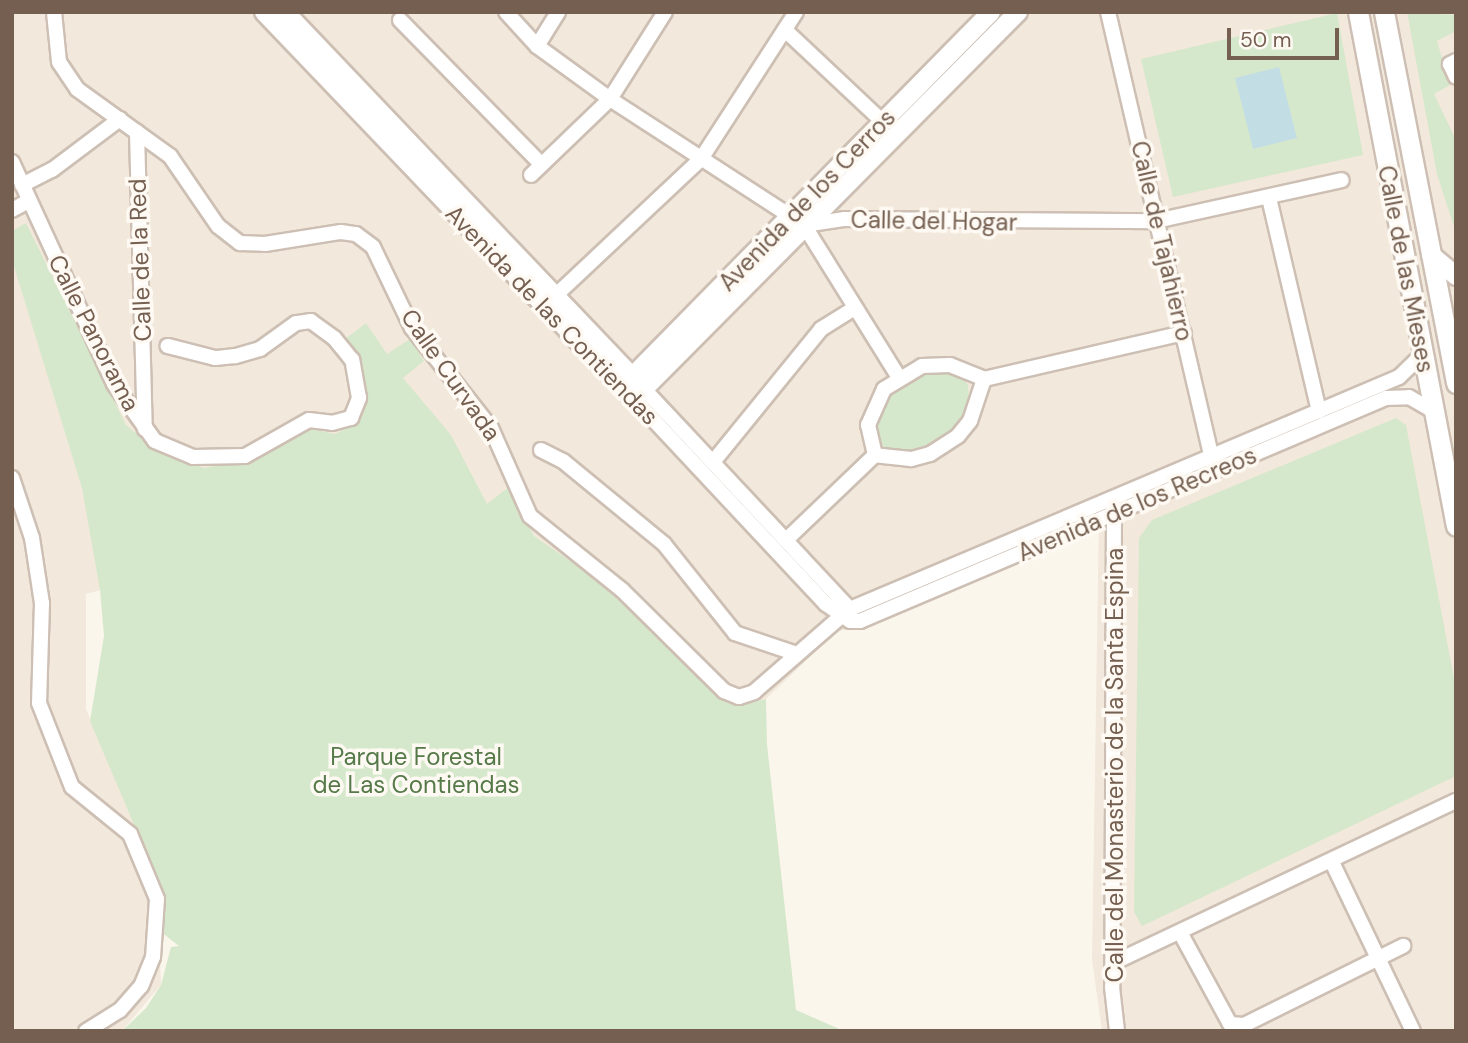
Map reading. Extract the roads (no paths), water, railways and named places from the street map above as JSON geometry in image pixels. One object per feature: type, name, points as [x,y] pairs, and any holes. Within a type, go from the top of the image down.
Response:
[{"type":"main road","name":"Calle de las Mieses","points":[[1357,12],[1456,526]]},
{"type":"main road","name":"Calle de las Mieses","points":[[1384,12],[1431,255],[1453,343],[1456,383]]},
{"type":"main road","points":[[1368,65],[1381,85],[1429,328],[1434,339],[1453,343],[1433,411]]},
{"type":"street","name":"Calle Curvada","points":[[54,12],[55,46],[64,73],[77,89],[170,156],[218,226],[240,243],[265,244],[341,232],[356,234],[373,247],[412,328],[491,428],[530,516],[622,590],[724,691],[739,697],[764,684],[794,653],[845,614]]},
{"type":"street","name":"Avenida de las Contiendas","points":[[264,12],[633,389],[845,614]]},
{"type":"street","name":"Avenida de las Contiendas","points":[[285,12],[554,297],[633,389],[713,462],[786,540],[845,614]]},
{"type":"street","points":[[506,12],[537,46],[610,99],[807,232],[898,376]]},
{"type":"street","points":[[537,46],[558,12]]},
{"type":"street","points":[[400,20],[536,169],[610,99],[666,12]]},
{"type":"street","points":[[554,297],[701,159],[796,12]]},
{"type":"street","name":"Avenida de los Cerros","points":[[633,389],[788,242],[807,232],[883,122],[991,12]]},
{"type":"street","name":"Avenida de los Cerros","points":[[633,389],[807,232],[834,197],[1018,12]]},
{"type":"street","name":"Calle de Tajahierro","points":[[1108,12],[1215,471]]},
{"type":"street","points":[[785,30],[883,122]]},
{"type":"street","points":[[1456,61],[1450,64],[1456,76]]},
{"type":"street","points":[[22,186],[52,170],[120,119]]},
{"type":"street","name":"Calle de la Red","points":[[137,132],[145,430]]},
{"type":"street","name":"Calle Panorama","points":[[12,162],[114,384],[145,430],[170,449],[193,457],[245,456],[309,420],[332,423],[351,418],[359,398],[352,360],[334,338],[311,321],[296,323],[260,349],[235,356],[215,358],[168,346]]},
{"type":"street","name":"Calle del Hogar","points":[[807,232],[844,219],[1156,220],[1269,198],[1342,180]]},
{"type":"street","name":"Avenida de los Cerros","points":[[834,197],[844,219]]},
{"type":"street","points":[[1269,198],[1319,411]]},
{"type":"street","points":[[12,210],[28,201]]},
{"type":"street","points":[[788,242],[807,232]]},
{"type":"street","points":[[1431,255],[1456,276]]},
{"type":"street","points":[[713,462],[803,349],[821,330],[854,308]]},
{"type":"street","points":[[875,455],[868,437],[870,412],[884,389],[898,376],[934,364],[950,365],[984,379],[1184,333]]},
{"type":"street","name":"Avenida de los Recreos","points":[[845,614],[860,621],[1114,506],[1211,456],[1399,377],[1423,354]]},
{"type":"street","points":[[114,384],[131,390],[143,379]]},
{"type":"street","points":[[875,455],[911,459],[944,447],[970,421],[984,379]]},
{"type":"street","name":"Avenida de los Recreos","points":[[1114,506],[1215,471],[1394,395],[1409,397],[1433,411]]},
{"type":"street","points":[[541,450],[573,470],[664,544],[735,632],[794,653]]},
{"type":"street","points":[[786,540],[875,455]]},
{"type":"street","points":[[12,478],[32,538],[42,603],[39,703],[72,787],[130,834],[157,899],[153,957],[141,986],[120,1010],[86,1031]]},
{"type":"street","name":"Calle del Monasterio de la Santa Espina","points":[[1114,506],[1117,1031]]},
{"type":"street","points":[[1115,962],[1181,934],[1456,801]]},
{"type":"street","points":[[1332,862],[1413,1031]]},
{"type":"street","points":[[1181,934],[1230,1024],[1244,1025],[1403,946]]},
{"type":"water","points":[[1279,67],[1297,138],[1253,149],[1235,78]]},
{"type":"park label","name":"Parque Forestal de Las Contiendas","points":[[416,771]]}]
